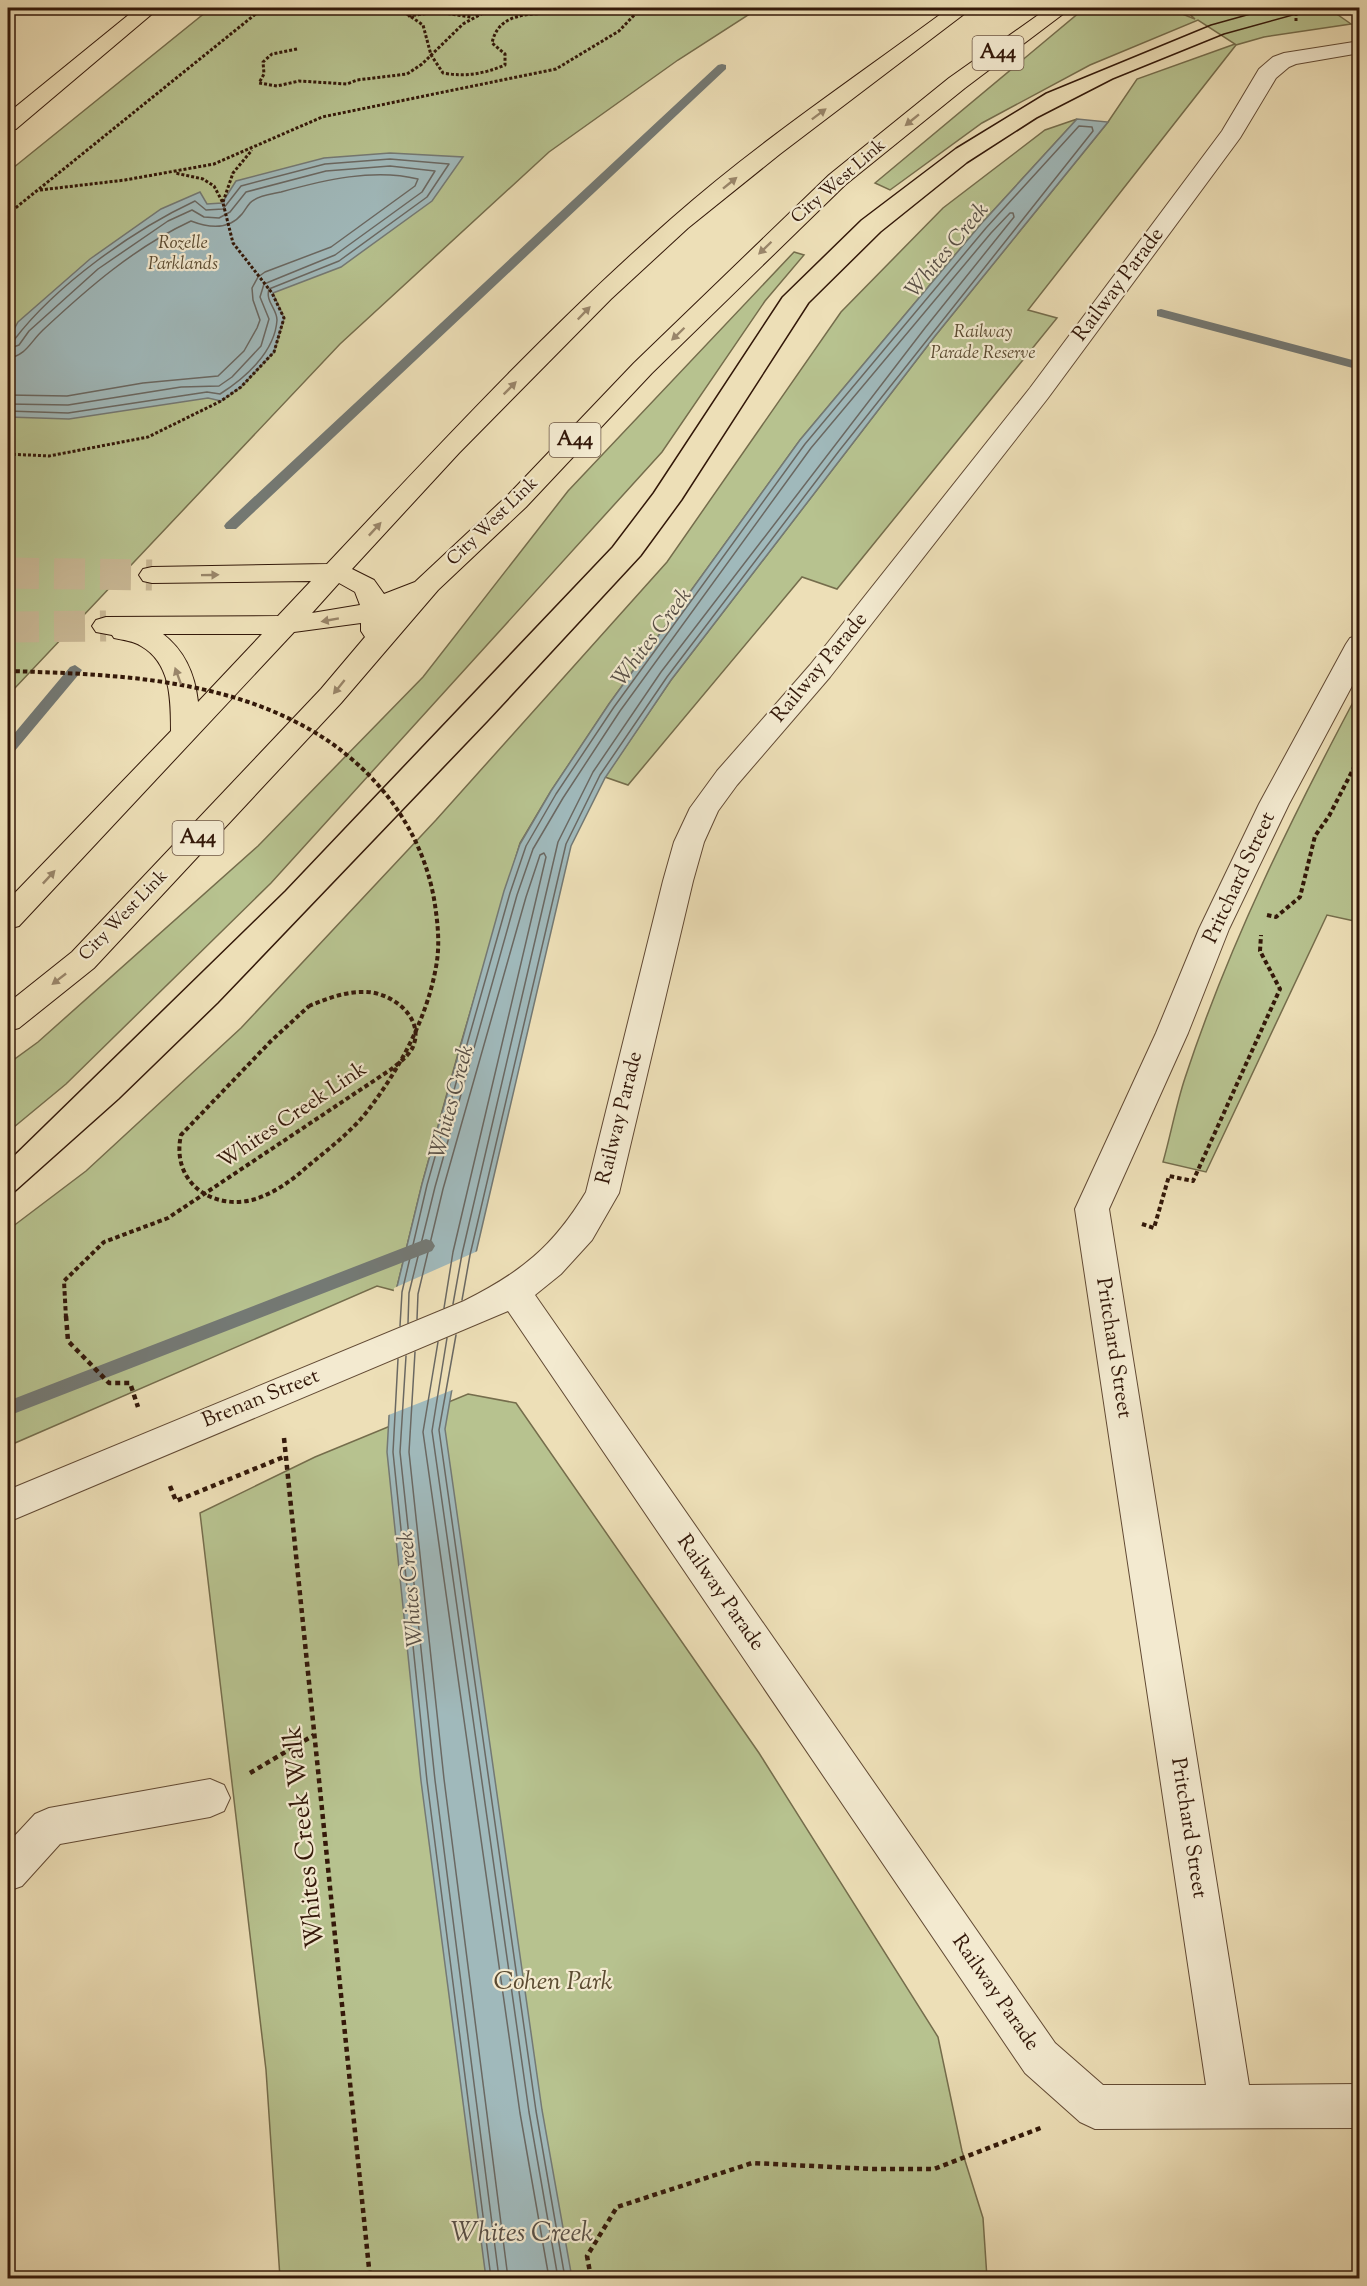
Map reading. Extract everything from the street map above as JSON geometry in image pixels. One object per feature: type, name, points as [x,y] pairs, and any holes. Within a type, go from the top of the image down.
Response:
[{"type":"main road","points":[[8,124],[149,8]]},
{"type":"main road","name":"A44","points":[[8,918],[185,733],[450,448],[603,294],[680,223],[772,149],[962,8]]},
{"type":"main road","name":"City West Link","points":[[8,1020],[83,960],[331,696],[428,584],[517,501],[643,368],[837,180],[957,83],[1061,8]]},
{"type":"main road","points":[[152,575],[335,572],[362,582],[374,600],[376,642]]},
{"type":"main road","points":[[185,733],[185,693],[172,659],[165,650],[150,639],[106,626],[285,625],[363,614],[428,584]]},
{"type":"street","name":"Railway Parade","points":[[1095,2107],[1040,2058],[514,1292],[549,1263],[580,1231],[602,1192],[678,881],[689,842],[705,808],[727,778],[820,671],[1040,393],[1232,133],[1267,74],[1281,62],[1292,58],[1359,47]]},
{"type":"street","name":"Pritchard Street","points":[[1231,2105],[1092,1209],[1172,1033],[1214,929],[1274,804],[1359,644]]},
{"type":"street","name":"Brenan Street","points":[[8,1506],[279,1391],[476,1311],[514,1292]]},
{"type":"street","points":[[8,1872],[49,1827],[210,1798]]},
{"type":"street","points":[[1095,2107],[1359,2106]]},
{"type":"path","points":[[8,214],[263,8]]},
{"type":"path","points":[[292,8],[306,8]]},
{"type":"path","points":[[388,8],[423,25],[431,55],[443,73],[469,78],[484,75],[506,65],[505,54],[492,43],[496,29],[510,20],[530,15],[569,13],[585,8]]},
{"type":"path","points":[[297,49],[272,54],[263,62],[264,74],[259,83],[277,86],[299,81],[347,84],[357,80],[406,74],[431,55],[472,17],[492,8]]},
{"type":"path","points":[[40,190],[125,180],[214,164],[322,117],[556,69],[619,31],[642,8]]},
{"type":"path","points":[[408,16],[438,12],[472,17]]},
{"type":"path","points":[[223,203],[227,182],[238,164],[254,148]]},
{"type":"path","points":[[8,454],[49,456],[148,437],[221,401],[241,387],[274,352],[284,318],[272,293],[233,243],[223,203],[214,186],[204,179],[168,172]]},
{"type":"path","name":"Whites Creek Link","points":[[8,671],[151,679],[232,698],[293,721],[339,747],[368,772],[392,798],[409,823],[423,854],[436,894],[438,932],[436,961],[421,1014],[417,1024],[412,1034],[398,1064],[393,1074],[366,1112],[292,1179],[250,1200],[229,1203],[214,1199],[207,1195],[199,1191],[190,1183],[179,1166],[177,1145],[181,1135],[309,1006],[334,995],[367,992],[396,999],[406,1009],[414,1028],[416,1038],[413,1049],[406,1058],[400,1063],[393,1068],[207,1192],[197,1198],[168,1218],[104,1242],[64,1281],[68,1341],[109,1383]]},
{"type":"path","points":[[1266,915],[1276,917],[1300,897],[1315,836],[1329,816],[1359,756]]},
{"type":"path","points":[[1262,923],[1270,904]]},
{"type":"path","points":[[1154,1228],[1169,1176],[1193,1181],[1280,989],[1260,951],[1261,932]]},
{"type":"path","name":"Whites Creek Walk","points":[[279,1391],[370,2278]]},
{"type":"path","points":[[210,1798],[314,1735]]},
{"type":"path","points":[[591,2278],[587,2256],[617,2207],[752,2163],[872,2169],[934,2169],[1095,2107]]},
{"type":"path","points":[[361,2278],[370,2278]]},
{"type":"green space","name":"Rozelle Parklands","points":[[211,8],[759,8],[678,60],[549,152],[340,344],[14,689],[8,688],[8,172]]},
{"type":"green space","name":"Railway Parade Reserve","points":[[1090,8],[1167,8],[1195,19],[1183,8],[1328,8],[1351,24],[1264,37],[1236,45],[1028,310],[1057,318],[837,589],[802,577],[628,785],[605,777],[671,680],[935,336],[1108,122],[1137,79],[1235,44],[1198,20],[1090,65],[982,123],[890,190],[875,183],[1080,12]]},
{"type":"green space","points":[[1077,119],[981,224],[800,440],[609,704],[551,791],[520,843],[459,1050],[422,1184],[396,1291],[377,1286],[8,1446],[8,1230],[86,1171],[241,1028],[436,820],[667,562],[841,312],[943,208],[1045,130]]},
{"type":"green space","points":[[794,252],[804,255],[765,301],[662,452],[271,883],[66,1084],[8,1132],[8,1064],[38,1042],[258,846],[423,677],[568,491]]},
{"type":"green space","points":[[1359,691],[1359,922],[1327,915],[1206,1172],[1163,1162],[1185,1078],[1221,978],[1310,785]]},
{"type":"green space","name":"Cohen Park","points":[[468,1394],[516,1403],[759,1753],[938,2037],[962,2151],[983,2218],[987,2278],[280,2278],[266,2070],[200,1513],[315,1457]]},
{"type":"water","name":"Whites Creek","points":[[1077,119],[1108,122],[935,336],[671,680],[605,778],[571,846],[475,1257],[445,1429],[542,2110],[572,2278],[486,2278],[421,1781],[387,1452],[396,1291],[422,1184],[504,891],[520,844],[551,791],[609,704],[800,440],[981,224]]},
{"type":"water","points":[[390,153],[463,157],[432,201],[341,267],[273,293],[284,318],[274,352],[241,387],[221,401],[208,398],[69,419],[8,417],[8,340],[18,322],[90,259],[161,209],[200,192],[207,204],[222,203],[236,181],[324,158]]},
{"type":"pier","points":[[480,1250],[455,1389],[386,1416],[394,1288]]},
{"type":"waterway","points":[[231,526],[722,67]]},
{"type":"waterway","points":[[1161,313],[1360,366]]},
{"type":"waterway","points":[[8,750],[75,670]]},
{"type":"waterway","points":[[8,1409],[426,1246]]},
{"type":"tunnel","points":[[21,573],[8,573],[152,575]]},
{"type":"tunnel","points":[[8,627],[106,626]]},
{"type":"tram line","points":[[8,1161],[285,891],[612,547],[653,493],[782,297],[861,220],[956,148],[1046,93],[1211,25],[1272,8]]},
{"type":"tram line","points":[[8,1198],[119,1099],[218,1003],[488,721],[641,556],[682,500],[809,303],[881,232],[967,163],[1037,118],[1113,79],[1224,34],[1318,8]]}]
